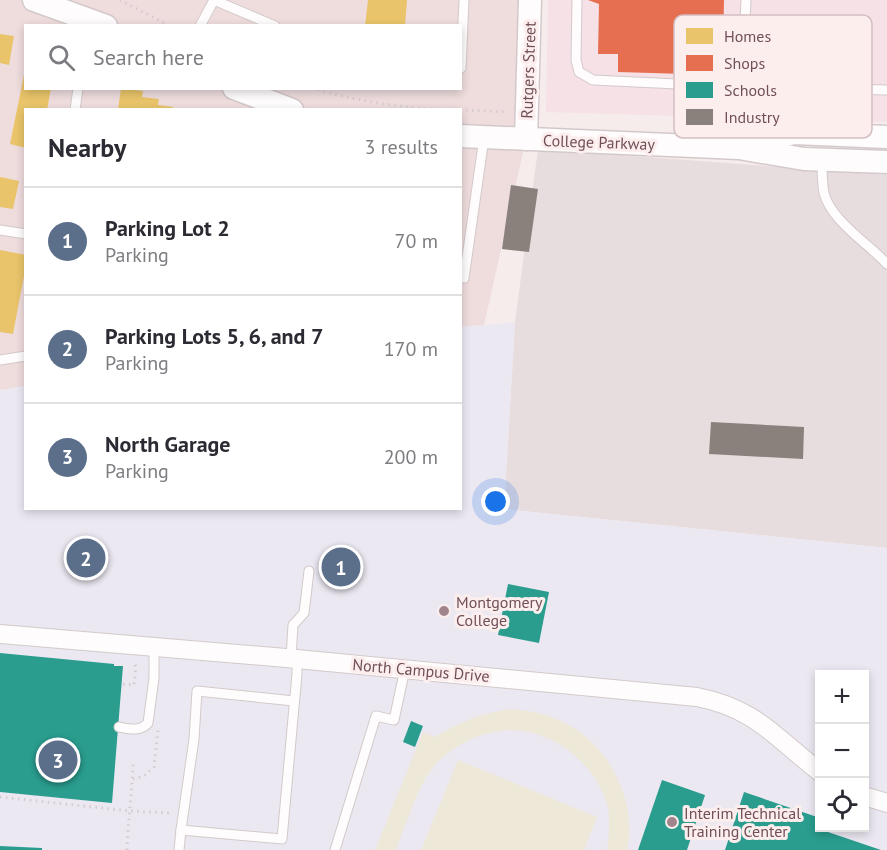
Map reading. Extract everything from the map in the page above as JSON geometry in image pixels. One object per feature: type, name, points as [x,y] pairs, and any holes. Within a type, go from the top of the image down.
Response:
[{"type":"street","points":[[34,0],[95,23]]},
{"type":"street","name":"Rutgers Street","points":[[526,139],[530,0]]},
{"type":"street","points":[[239,90],[285,108]]},
{"type":"street","name":"College Parkway","points":[[462,136],[738,148],[804,159],[887,162]]},
{"type":"street","name":"College Parkway","points":[[872,136],[887,136]]},
{"type":"street","name":"College Parkway","points":[[738,148],[778,138]]},
{"type":"street","name":"North Campus Drive","points":[[0,634],[294,658],[697,697],[722,702],[746,713],[772,731],[815,769]]},
{"type":"street","points":[[869,798],[887,803]]},
{"type":"lane","points":[[201,24],[213,0],[224,2],[270,24]]},
{"type":"lane","points":[[462,45],[464,0]]},
{"type":"lane","points":[[577,0],[576,60],[579,72],[593,80],[674,84]]},
{"type":"lane","points":[[745,15],[746,0]]},
{"type":"lane","points":[[75,108],[78,90]]},
{"type":"lane","points":[[872,90],[887,90]]},
{"type":"lane","points":[[462,278],[464,278],[484,137]]},
{"type":"lane","points":[[738,138],[738,148]]},
{"type":"lane","points":[[822,160],[824,192],[829,206],[836,216],[887,264]]},
{"type":"lane","points":[[0,230],[24,234]]},
{"type":"lane","points":[[0,360],[24,356]]},
{"type":"lane","points":[[181,830],[282,839],[294,701],[293,625],[304,613],[309,571]]},
{"type":"lane","points":[[119,728],[137,730],[142,729],[148,723],[154,678],[154,646]]},
{"type":"lane","points":[[335,850],[376,716],[394,720],[405,669]]},
{"type":"lane","points":[[179,850],[194,739],[197,691],[294,701]]},
{"type":"lane","points":[[267,850],[268,839]]},
{"type":"path","points":[[120,0],[166,24]]},
{"type":"path","points":[[319,90],[386,104],[427,108]]},
{"type":"path","points":[[462,110],[527,113]]},
{"type":"path","points":[[123,684],[134,685],[136,667],[133,661]]},
{"type":"path","points":[[127,850],[133,764]]},
{"type":"path","points":[[0,796],[130,811],[183,814]]},
{"type":"shaded area","points":[[0,0],[530,0],[526,139],[484,325],[462,327],[462,108],[24,108],[24,386],[0,390]]},
{"type":"shaded area","points":[[548,0],[887,0],[887,122],[872,122],[872,15],[674,15],[674,116],[546,112]]},
{"type":"shaded area","points":[[538,149],[887,175],[887,548],[504,509],[515,322]]},
{"type":"shaded area","name":"Montgomery College","points":[[515,322],[504,509],[887,548],[887,850],[0,850],[0,390],[24,386],[24,510],[462,510],[462,327]]},
{"type":"shaded area","points":[[510,709],[529,711],[559,720],[591,742],[605,757],[623,792],[628,811],[627,850],[607,850],[608,809],[603,793],[585,765],[572,753],[543,736],[511,730],[473,739],[455,748],[440,760],[420,790],[396,850],[375,850],[423,732],[435,737],[471,719]]},
{"type":"shaded area","points":[[458,760],[597,817],[584,850],[421,850]]},
{"type":"building: Homes","points":[[368,0],[407,0],[405,24],[365,24]]},
{"type":"building: Homes","points":[[0,34],[14,36],[9,65],[0,63]]},
{"type":"building: Homes","points":[[24,75],[24,90],[51,90],[47,108],[24,108],[24,148],[10,144]]},
{"type":"building: Homes","points":[[121,90],[143,91],[142,97],[159,99],[158,105],[173,107],[173,108],[118,108]]},
{"type":"building: Homes","points":[[0,177],[19,181],[13,209],[0,207]]},
{"type":"building: Homes","points":[[0,250],[24,255],[24,276],[13,334],[0,332]]},
{"type":"building: Shops","points":[[588,0],[724,0],[724,15],[674,15],[674,74],[618,72],[618,54],[598,54],[599,4]]},
{"type":"building: Schools","points":[[508,584],[549,592],[539,643],[498,635]]},
{"type":"building: Schools","points":[[0,653],[123,666],[112,803],[0,792]]},
{"type":"building: Schools","points":[[411,721],[423,726],[415,747],[403,742]]},
{"type":"building: Schools","name":"Interim Technical Training Center","points":[[662,780],[705,795],[687,850],[638,850]]},
{"type":"building: Schools","points":[[744,792],[815,816],[815,832],[828,832],[881,850],[725,850]]},
{"type":"building: Schools","points":[[0,846],[42,848],[42,850],[0,850]]},
{"type":"building: Industry","points":[[511,185],[538,189],[529,252],[502,249]]},
{"type":"building: Industry","points":[[711,422],[804,427],[803,459],[709,454]]},
{"type":"place","name":"Parking Lots 5, 6, and 7","points":[[86,558]]},
{"type":"place","name":"Parking Lot 2","points":[[341,567]]},
{"type":"place","name":"Montgomery College","points":[[444,611]]},
{"type":"place","name":"North Garage","points":[[58,760]]},
{"type":"place","name":"Interim Technical Training Center","points":[[672,822]]}]
